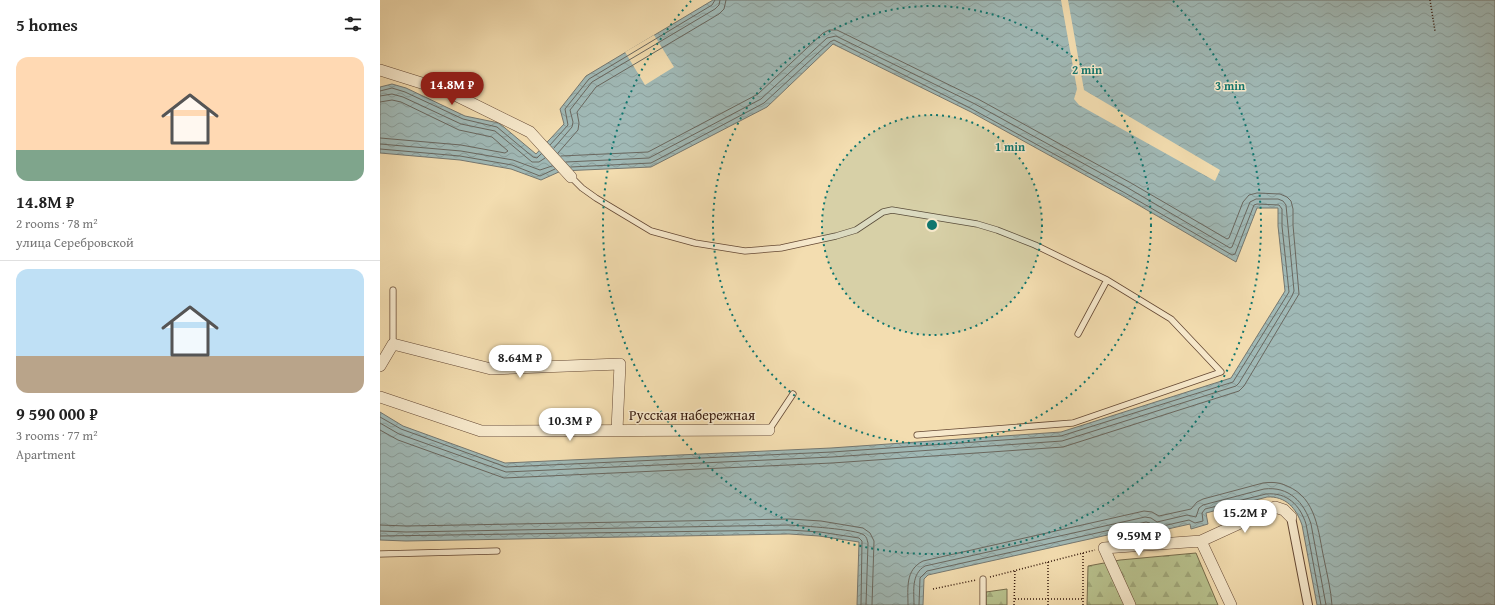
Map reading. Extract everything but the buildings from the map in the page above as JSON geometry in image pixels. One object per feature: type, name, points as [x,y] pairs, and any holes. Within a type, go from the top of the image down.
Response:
[{"type":"street","points":[[380,70],[447,91],[530,132],[571,177]]},
{"type":"street","points":[[380,366],[393,344],[491,369],[620,364],[618,430]]},
{"type":"street","name":"Русская набережная","points":[[380,397],[481,431],[769,430]]},
{"type":"street","points":[[1130,605],[1104,548],[1201,541],[1275,507],[1284,510],[1290,517],[1308,605]]},
{"type":"street","points":[[1201,541],[1231,605]]},
{"type":"lane","points":[[571,177],[582,188],[651,231],[695,243],[745,251],[781,248],[836,236],[856,230],[883,212],[892,210],[977,224],[1035,245],[1107,280],[1171,319],[1222,372],[1073,423],[917,435]]},
{"type":"lane","points":[[1078,334],[1107,280]]},
{"type":"lane","points":[[393,290],[393,344]]},
{"type":"lane","points":[[769,430],[793,394]]},
{"type":"lane","points":[[380,554],[497,551]]},
{"type":"lane","points":[[983,579],[983,605]]},
{"type":"path","points":[[1430,0],[1436,31]]},
{"type":"path","points":[[933,589],[983,579],[1104,548]]},
{"type":"path","points":[[1083,553],[1083,605]]},
{"type":"path","points":[[1048,562],[1048,605]]},
{"type":"path","points":[[1014,605],[1015,570]]},
{"type":"path","points":[[1014,599],[1083,599]]},
{"type":"green space","points":[[1196,553],[1218,605],[1087,605],[1088,566],[1120,560]]},
{"type":"green space","points":[[1007,589],[1007,605],[986,605],[986,592]]},
{"type":"water","points":[[713,0],[1495,0],[1495,605],[1317,605],[1300,519],[1289,504],[1274,497],[1267,497],[1206,513],[1208,524],[1191,529],[1190,524],[1150,533],[1148,526],[928,575],[924,579],[923,605],[857,605],[859,542],[819,536],[789,534],[406,541],[380,540],[380,412],[403,426],[505,463],[831,448],[1061,432],[1231,378],[1285,291],[1278,226],[1278,208],[1257,208],[1236,262],[1123,196],[971,112],[833,44],[767,107],[651,167],[561,171],[541,180],[511,169],[460,160],[380,153],[380,87],[392,84],[406,88],[465,116],[499,123],[536,154],[564,124],[560,109],[586,76]]},
{"type":"pier","points":[[1061,0],[1068,0],[1084,90],[1220,170],[1215,181],[1079,105],[1074,99],[1077,89]]},
{"type":"pier","points":[[654,35],[674,67],[645,85],[625,52]]}]
